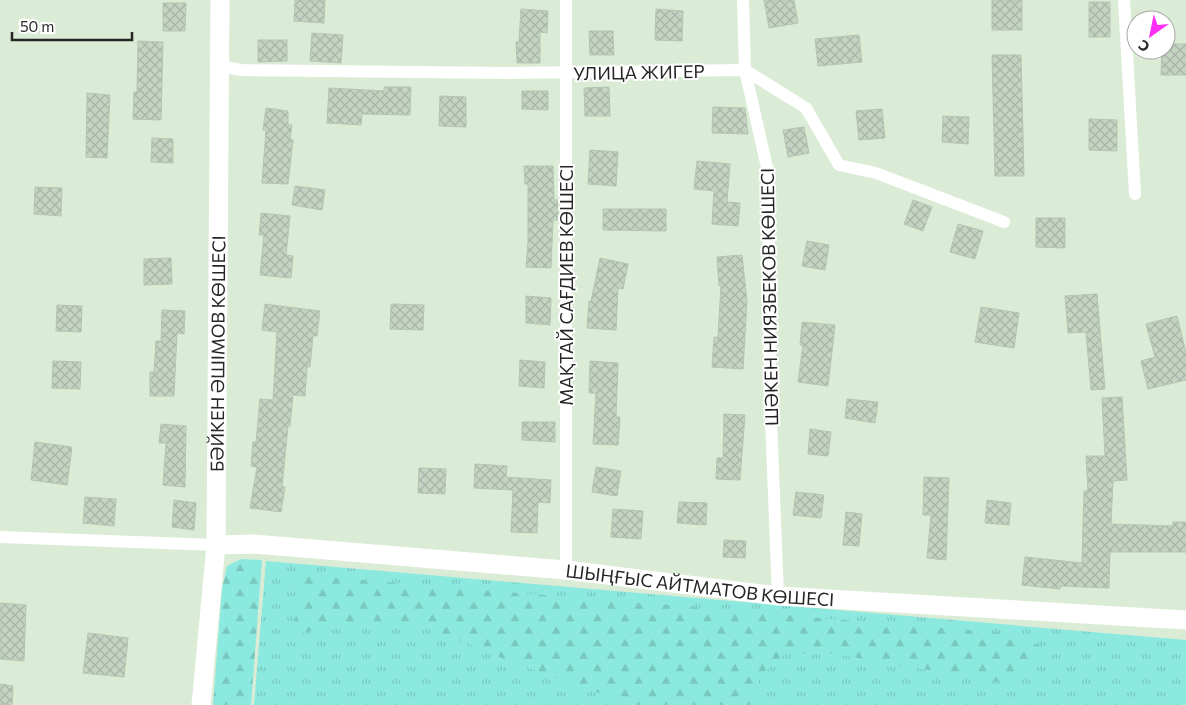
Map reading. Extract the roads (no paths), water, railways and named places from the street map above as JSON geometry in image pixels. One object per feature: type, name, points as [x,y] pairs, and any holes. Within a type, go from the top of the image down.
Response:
[{"type":"main road","name":"БӘЙКЕН ӘШІМОВ КӨШЕСІ","points":[[201,705],[216,544],[220,0]]},
{"type":"main road","name":"ШЫҢҒЫС АЙТМАТОВ КӨШЕСІ","points":[[216,544],[254,544],[566,570],[778,596],[1186,620]]},
{"type":"street","name":"МАҚТАЙ САҒДИЕВ КӨШЕСІ","points":[[566,0],[566,570]]},
{"type":"street","name":"ШӘКЕН НИЯЗБЕКОВ КӨШЕСІ","points":[[742,0],[745,70],[768,172],[770,394],[778,596]]},
{"type":"street","points":[[1124,0],[1135,194]]},
{"type":"street","name":"УЛИЦА ЖИГЕР","points":[[220,66],[241,70],[567,72],[745,70]]},
{"type":"street","points":[[745,70],[806,108],[838,165],[876,173],[1004,222]]},
{"type":"street","points":[[0,537],[216,544]]}]
